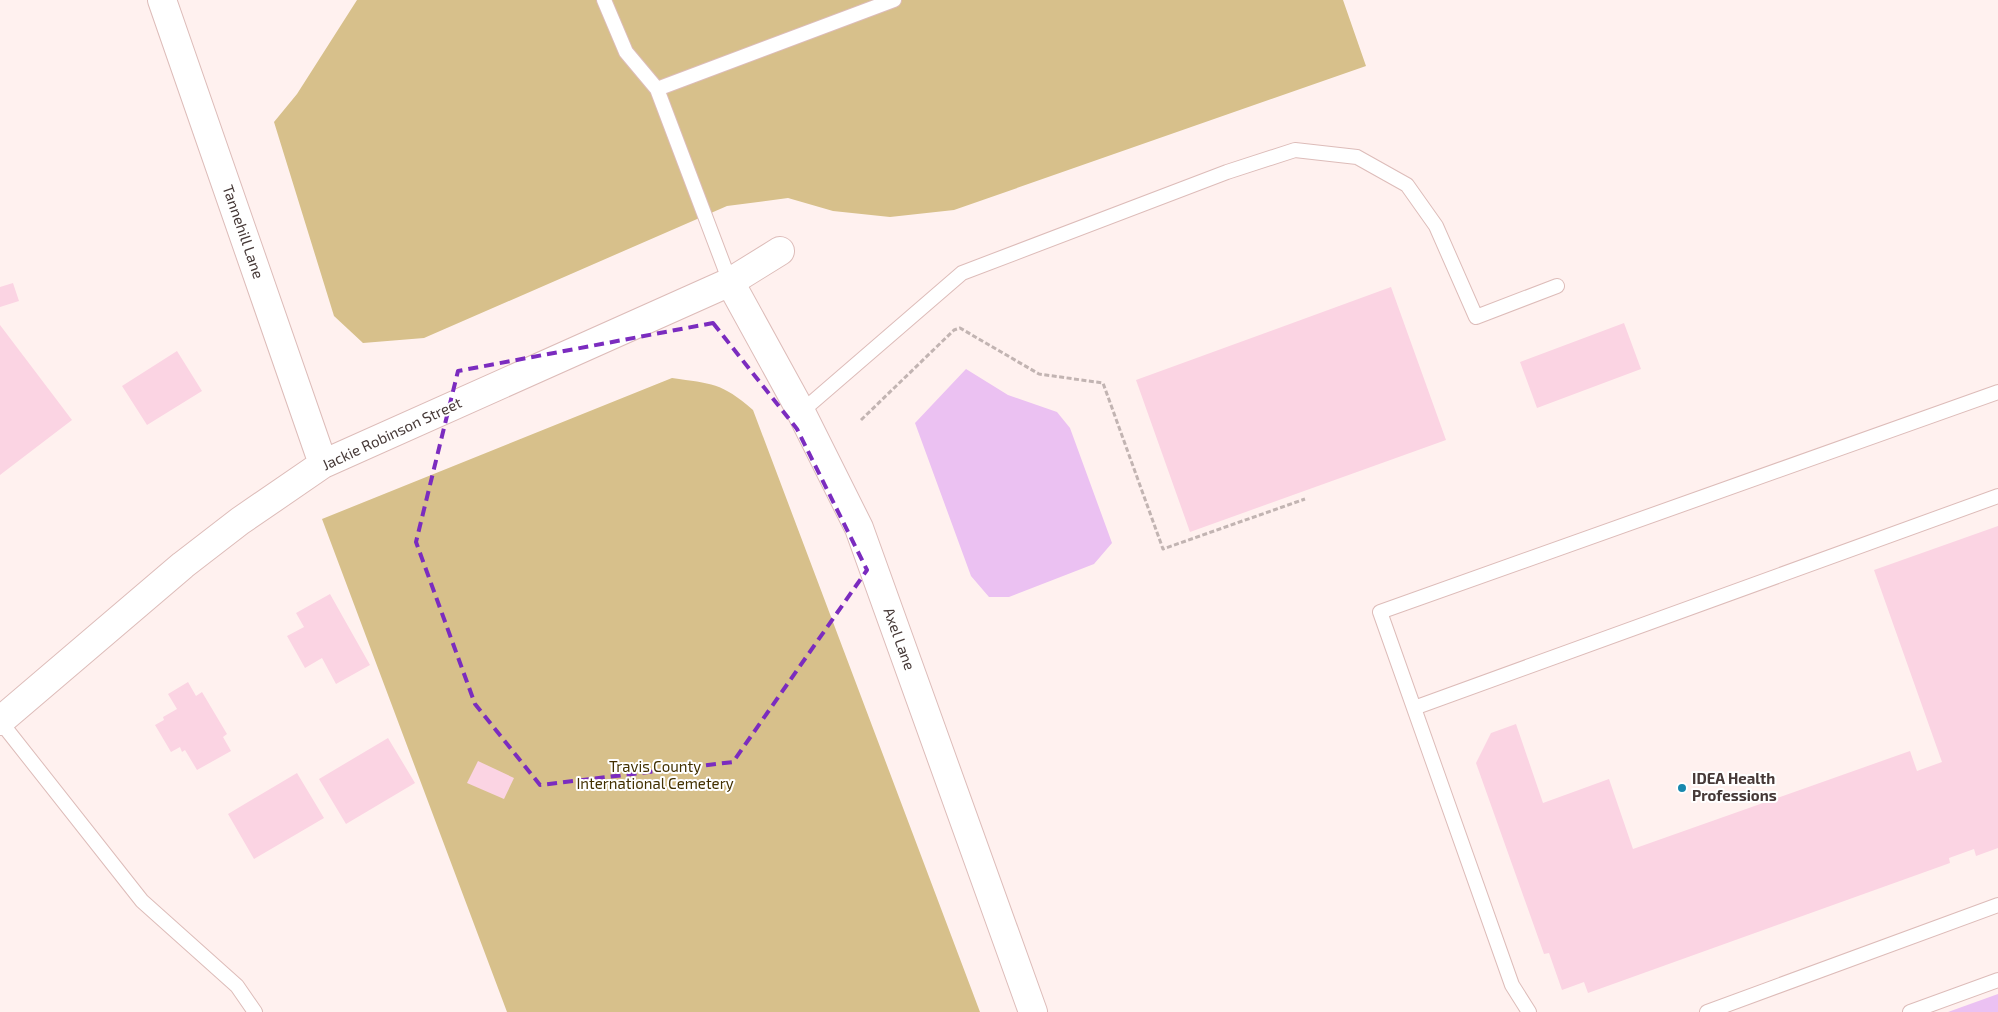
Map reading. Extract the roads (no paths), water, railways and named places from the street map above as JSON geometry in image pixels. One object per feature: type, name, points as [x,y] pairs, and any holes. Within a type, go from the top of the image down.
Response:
[{"type":"street","name":"Tannehill Lane","points":[[162,0],[323,464]]},
{"type":"street","name":"Jackie Robinson Street","points":[[0,721],[183,565],[240,521],[323,464],[730,282],[780,251]]},
{"type":"street","name":"Axel Lane","points":[[730,282],[802,412],[859,528],[1033,1012]]},
{"type":"lane","points":[[604,0],[626,52],[657,89],[730,282]]},
{"type":"lane","points":[[657,89],[894,0]]},
{"type":"lane","points":[[802,412],[962,273],[1227,172],[1295,150],[1357,157],[1407,185],[1436,226],[1476,317],[1557,286]]},
{"type":"lane","points":[[1529,1012],[1512,985],[1380,612],[1998,392]]},
{"type":"lane","points":[[1414,708],[1998,496]]},
{"type":"lane","points":[[0,721],[142,901],[237,986],[255,1012]]},
{"type":"lane","points":[[1707,1012],[1998,905]]},
{"type":"lane","points":[[1910,1012],[1998,980]]},
{"type":"place","name":"IDEA Health Professions","points":[[1682,788]]},
{"type":"park label","name":"Travis County International Cemetery","points":[[655,776]]}]
